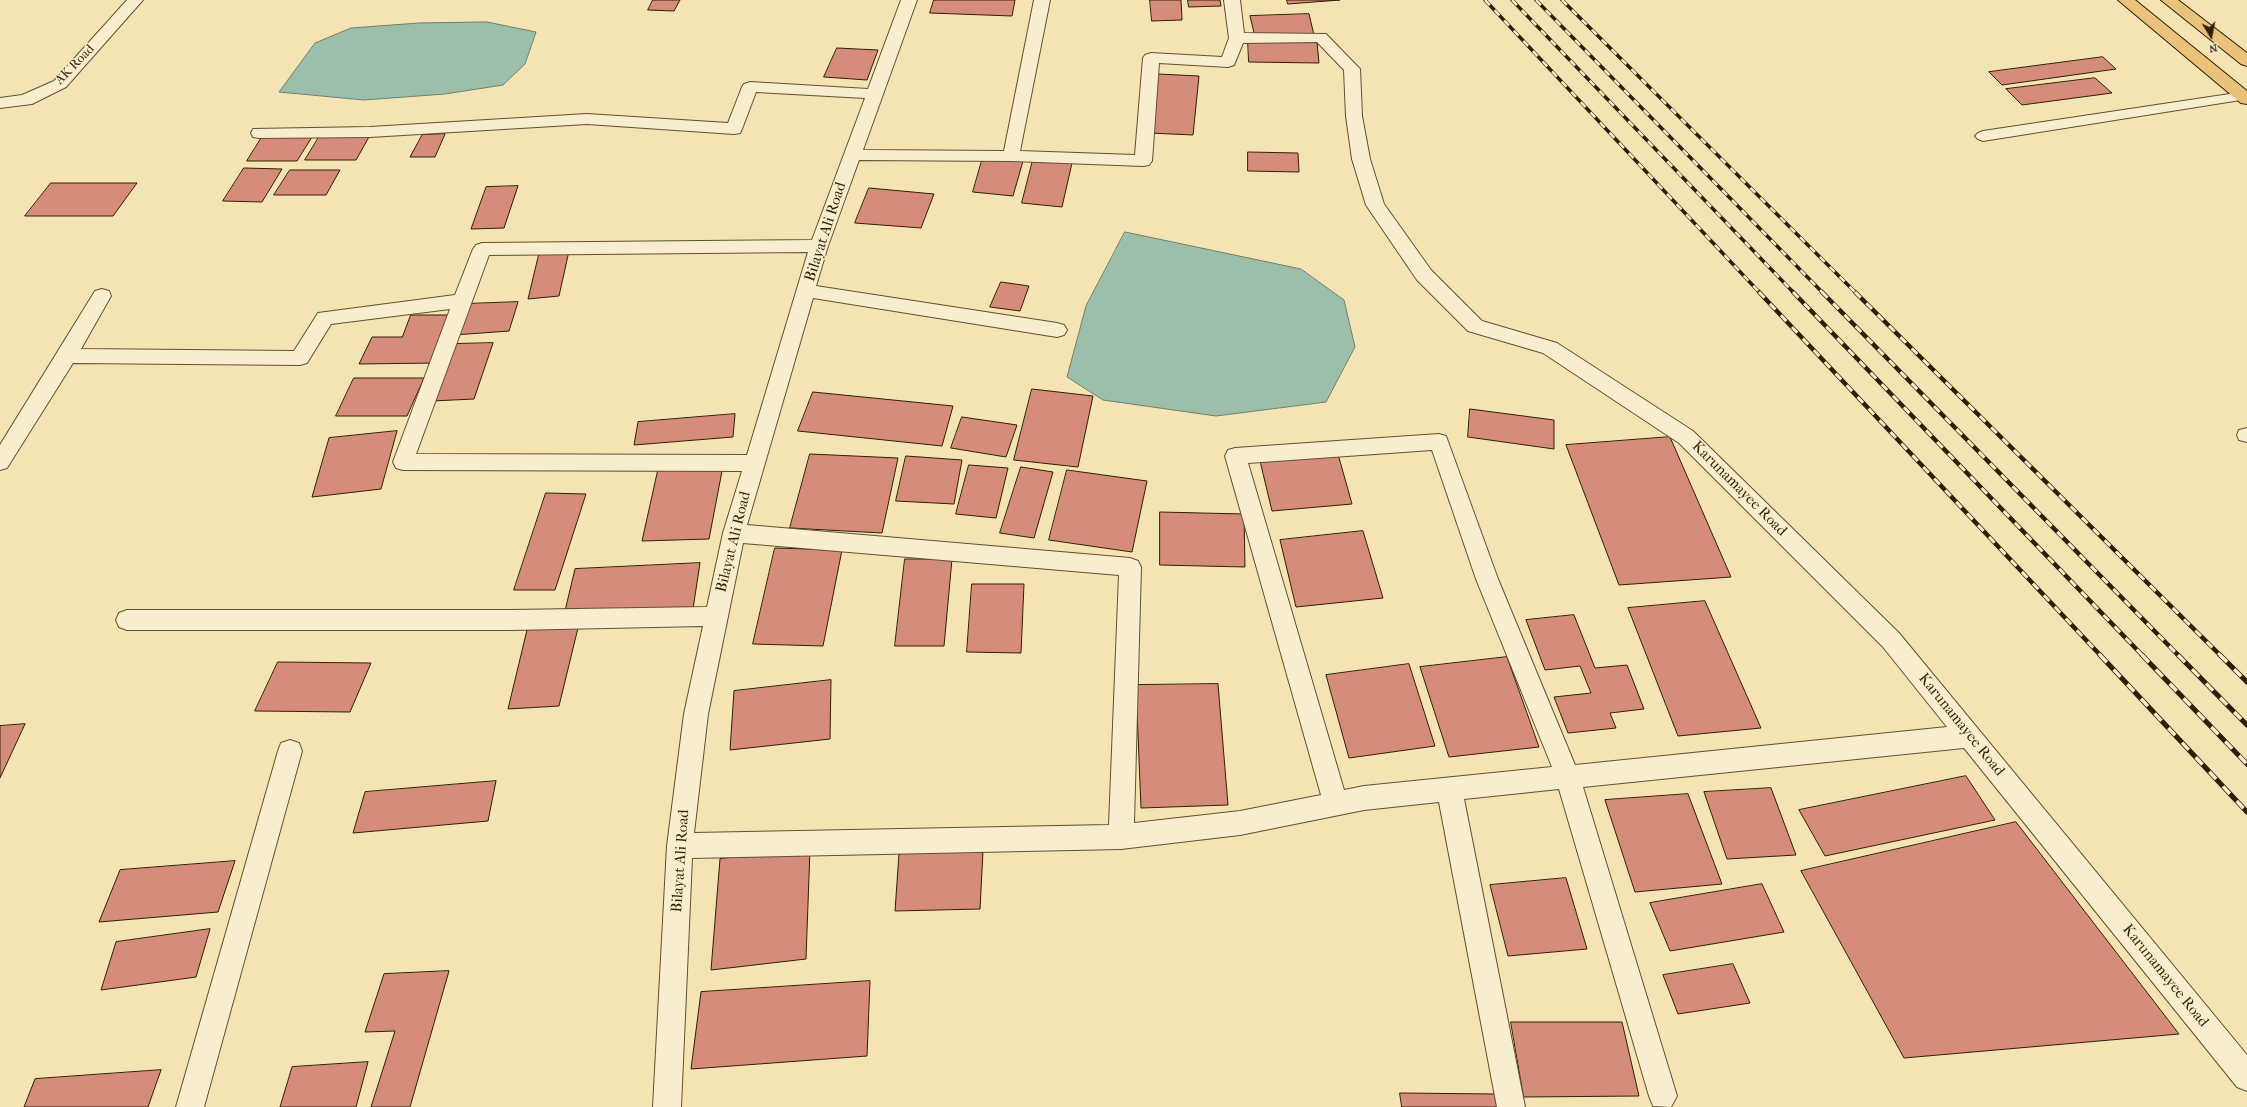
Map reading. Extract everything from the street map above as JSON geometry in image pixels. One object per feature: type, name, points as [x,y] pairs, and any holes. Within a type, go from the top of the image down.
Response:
[{"type":"main road","points":[[2126,0],[2245,97]]},
{"type":"main road","points":[[2169,0],[2247,61]]},
{"type":"street","name":"AK Road","points":[[0,103],[26,100],[60,84],[135,0]]},
{"type":"street","name":"Bilayat Ali Road","points":[[667,1107],[680,846],[696,714],[734,533],[807,291],[819,246],[873,94],[909,0]]},
{"type":"street","points":[[1011,156],[1042,0]]},
{"type":"street","points":[[851,155],[1011,156],[1143,161],[1151,58],[1228,62],[1237,38],[1232,0]]},
{"type":"street","name":"Karunamayee Road","points":[[1237,38],[1321,38],[1352,69],[1354,116],[1361,159],[1375,205],[1424,275],[1475,326],[1550,348],[1686,437],[1891,640],[2247,1077]]},
{"type":"street","points":[[259,134],[370,132],[587,119],[734,129],[750,87],[873,94]]},
{"type":"street","points":[[755,463],[403,462],[464,301],[482,249],[819,246]]},
{"type":"street","points":[[807,291],[1057,330]]},
{"type":"street","points":[[0,462],[67,356],[102,296]]},
{"type":"street","points":[[67,356],[300,358],[325,318],[464,301]]},
{"type":"street","points":[[1336,804],[1235,456],[1439,442],[1487,579],[1568,778],[1663,1096]]},
{"type":"street","points":[[734,533],[1130,567],[1121,837]]},
{"type":"street","points":[[127,620],[511,620],[716,616]]},
{"type":"street","points":[[680,846],[1121,837],[1240,823],[1364,798],[1970,736]]},
{"type":"street","points":[[190,1107],[290,750]]},
{"type":"street","points":[[1450,789],[1511,1107]]},
{"type":"lane","points":[[1983,136],[2245,97]]},
{"type":"shaded area","points":[[487,22],[536,32],[525,64],[503,85],[445,94],[364,100],[279,92],[315,43],[351,28],[419,23]]},
{"type":"shaded area","points":[[1125,232],[1301,269],[1344,300],[1355,347],[1326,402],[1216,416],[1103,400],[1067,377],[1086,306]]},
{"type":"building","points":[[653,0],[680,0],[674,11],[648,10]]},
{"type":"building","points":[[934,0],[1015,0],[1012,16],[930,13]]},
{"type":"building","points":[[1150,0],[1181,0],[1182,20],[1152,21]]},
{"type":"building","points":[[1188,0],[1220,0],[1221,6],[1189,7]]},
{"type":"building","points":[[1287,0],[1340,0],[1288,4]]},
{"type":"building","points":[[1309,14],[1314,35],[1255,37],[1250,16]]},
{"type":"building","points":[[1248,41],[1317,42],[1319,63],[1249,62]]},
{"type":"building","points":[[837,48],[878,50],[867,80],[824,77]]},
{"type":"building","points":[[2103,57],[2116,69],[2002,85],[1989,72]]},
{"type":"building","points":[[1158,74],[1199,76],[1193,135],[1149,133]]},
{"type":"building","points":[[2095,78],[2112,93],[2022,105],[2006,89]]},
{"type":"building","points":[[445,134],[435,157],[410,157],[422,135]]},
{"type":"building","points":[[262,137],[312,137],[297,161],[247,161]]},
{"type":"building","points":[[319,137],[369,137],[356,160],[305,160]]},
{"type":"building","points":[[1248,152],[1298,153],[1299,172],[1248,171]]},
{"type":"building","points":[[983,157],[1023,161],[1013,196],[973,192]]},
{"type":"building","points":[[1033,160],[1072,163],[1062,207],[1022,203]]},
{"type":"building","points":[[244,168],[282,169],[262,202],[223,201]]},
{"type":"building","points":[[290,170],[340,170],[326,195],[274,195]]},
{"type":"building","points":[[51,183],[137,183],[113,216],[25,216]]},
{"type":"building","points":[[518,186],[504,228],[471,229],[486,187]]},
{"type":"building","points":[[869,188],[934,194],[921,228],[855,223]]},
{"type":"building","points":[[569,251],[559,296],[528,299],[539,253]]},
{"type":"building","points":[[1001,282],[1029,286],[1020,311],[990,307]]},
{"type":"building","points":[[518,302],[509,331],[454,335],[464,304]]},
{"type":"building","points":[[411,315],[457,315],[437,363],[359,364],[372,337],[402,337]]},
{"type":"building","points":[[493,343],[474,399],[432,401],[452,344]]},
{"type":"building","points":[[354,378],[424,378],[407,416],[336,416]]},
{"type":"building","points":[[1032,389],[1093,396],[1078,467],[1014,460]]},
{"type":"building","points":[[813,392],[953,406],[942,446],[798,431]]},
{"type":"building","points":[[1470,409],[1554,420],[1554,449],[1468,437]]},
{"type":"building","points":[[735,414],[733,437],[634,445],[638,422]]},
{"type":"building","points":[[962,417],[1017,425],[1006,457],[951,448]]},
{"type":"building","points":[[397,431],[381,489],[312,497],[329,438]]},
{"type":"building","points":[[1670,437],[1731,577],[1619,585],[1566,445]]},
{"type":"building","points":[[810,454],[898,458],[882,533],[790,528]]},
{"type":"building","points":[[1338,454],[1352,504],[1272,511],[1260,461]]},
{"type":"building","points":[[906,456],[962,460],[954,504],[896,501]]},
{"type":"building","points":[[969,465],[1008,468],[996,518],[956,514]]},
{"type":"building","points":[[723,466],[709,539],[642,541],[658,469]]},
{"type":"building","points":[[1021,467],[1053,472],[1034,538],[1000,533]]},
{"type":"building","points":[[1067,470],[1147,481],[1132,552],[1049,540]]},
{"type":"building","points":[[546,493],[586,494],[555,590],[514,590]]},
{"type":"building","points":[[1160,512],[1244,514],[1245,567],[1160,565]]},
{"type":"building","points":[[1363,531],[1383,598],[1296,607],[1280,540]]},
{"type":"building","points":[[775,548],[842,550],[823,646],[753,644]]},
{"type":"building","points":[[905,559],[952,559],[944,646],[895,646]]},
{"type":"building","points":[[700,563],[693,609],[564,615],[575,569]]},
{"type":"building","points":[[972,584],[1024,584],[1021,653],[967,652]]},
{"type":"building","points":[[1705,601],[1761,728],[1678,736],[1628,608]]},
{"type":"building","points":[[1574,615],[1595,668],[1627,665],[1644,709],[1610,713],[1616,728],[1568,733],[1554,697],[1591,693],[1580,666],[1545,670],[1526,620]]},
{"type":"building","points":[[578,628],[559,706],[508,709],[527,630]]},
{"type":"building","points":[[1507,657],[1539,747],[1449,757],[1420,667]]},
{"type":"building","points":[[278,662],[371,663],[350,712],[255,711]]},
{"type":"building","points":[[1409,664],[1435,746],[1349,758],[1326,675]]},
{"type":"building","points":[[831,680],[830,739],[730,750],[734,691]]},
{"type":"building","points":[[1218,684],[1228,805],[1141,808],[1136,685]]},
{"type":"building","points":[[25,724],[0,778],[0,726]]},
{"type":"building","points":[[1966,776],[1995,820],[1825,856],[1799,810]]},
{"type":"building","points":[[496,781],[488,821],[353,833],[365,792]]},
{"type":"building","points":[[1771,788],[1796,855],[1727,859],[1704,792]]},
{"type":"building","points":[[1688,794],[1722,884],[1635,892],[1605,800]]},
{"type":"building","points":[[2016,822],[2179,1034],[1904,1058],[1801,871]]},
{"type":"building","points":[[810,849],[806,959],[711,970],[720,859]]},
{"type":"building","points":[[983,851],[980,909],[895,911],[899,854]]},
{"type":"building","points":[[235,861],[218,912],[99,922],[120,870]]},
{"type":"building","points":[[1566,878],[1587,949],[1508,956],[1490,885]]},
{"type":"building","points":[[1762,884],[1784,932],[1670,951],[1650,903]]},
{"type":"building","points":[[210,929],[196,977],[101,990],[116,942]]},
{"type":"building","points":[[1733,964],[1750,1003],[1678,1014],[1663,975]]},
{"type":"building","points":[[449,971],[410,1107],[371,1107],[395,1031],[365,1032],[384,974]]},
{"type":"building","points":[[870,981],[867,1056],[691,1069],[701,992]]},
{"type":"building","points":[[1511,1022],[1622,1022],[1639,1096],[1524,1097]]},
{"type":"building","points":[[368,1062],[356,1107],[280,1107],[292,1067]]},
{"type":"building","points":[[161,1070],[148,1107],[24,1107],[35,1079]]},
{"type":"building","points":[[1400,1093],[1495,1094],[1497,1107],[1402,1107]]},
{"type":"railway","points":[[1485,0],[1760,293]]},
{"type":"railway","points":[[1512,0],[1794,293]]},
{"type":"railway","points":[[1536,0],[1823,293]]},
{"type":"railway","points":[[1562,0],[1856,293]]},
{"type":"railway","points":[[1759,292],[2101,656]]},
{"type":"railway","points":[[1793,292],[2143,656]]},
{"type":"railway","points":[[1822,292],[2179,656]]},
{"type":"railway","points":[[1855,292],[2221,656]]},
{"type":"railway","points":[[2100,655],[2247,812]]},
{"type":"railway","points":[[2142,655],[2247,764]]},
{"type":"railway","points":[[2178,655],[2247,725]]},
{"type":"railway","points":[[2221,656],[2247,682]]}]
